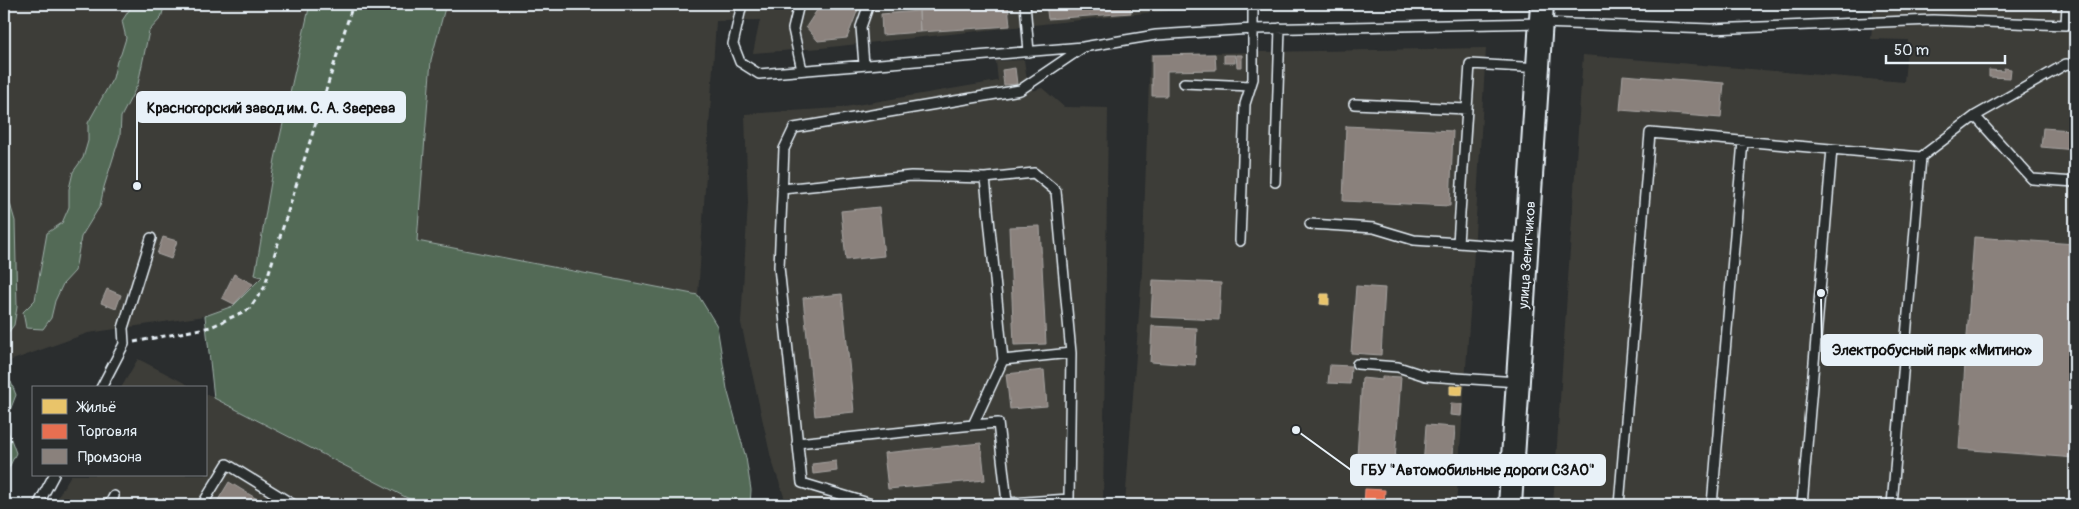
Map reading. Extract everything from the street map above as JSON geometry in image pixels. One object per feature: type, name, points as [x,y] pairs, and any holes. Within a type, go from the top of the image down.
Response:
[{"type":"street","name":"улица Зенитчиков","points":[[1510,505],[1541,13]]},
{"type":"lane","points":[[742,4],[733,44],[740,62],[759,74],[1083,47],[1156,35],[1541,13],[1711,29],[1933,20],[2071,26],[2067,4]]},
{"type":"lane","points":[[799,4],[793,29],[802,70]]},
{"type":"lane","points":[[864,65],[861,28],[869,4]]},
{"type":"lane","points":[[1025,4],[1029,52]]},
{"type":"lane","points":[[1240,242],[1245,104],[1253,79],[1253,4]]},
{"type":"lane","points":[[1274,182],[1280,28]]},
{"type":"lane","points":[[875,505],[802,483],[779,266],[784,149],[794,128],[1020,90],[1083,47]]},
{"type":"lane","points":[[1458,243],[1470,64],[1539,68]]},
{"type":"lane","points":[[1619,505],[1650,133],[1921,157],[1975,116],[2066,64],[2075,65]]},
{"type":"lane","points":[[1184,83],[1251,86]]},
{"type":"lane","points":[[1354,104],[1467,108]]},
{"type":"lane","points":[[1975,116],[2032,179],[2075,182]]},
{"type":"lane","points":[[1712,505],[1743,141]]},
{"type":"lane","points":[[1802,505],[1832,149]]},
{"type":"lane","points":[[1892,505],[1921,157]]},
{"type":"lane","points":[[782,189],[911,176],[984,178],[1034,173],[1056,191],[1071,353],[1069,499],[978,505]]},
{"type":"lane","points":[[973,426],[1003,360],[984,178]]},
{"type":"lane","points":[[1310,224],[1374,228],[1414,240],[1527,248]]},
{"type":"lane","points":[[102,386],[124,344],[123,328],[151,238]]},
{"type":"lane","points":[[1003,360],[1071,353]]},
{"type":"lane","points":[[1357,364],[1398,367],[1426,376],[1519,382]]},
{"type":"lane","points":[[797,443],[998,423],[1007,502]]},
{"type":"lane","points":[[202,505],[227,464],[294,505]]},
{"type":"lane","points":[[38,505],[53,476]]},
{"type":"lane","points":[[109,505],[114,496]]},
{"type":"path","points":[[124,344],[211,327],[249,309],[264,288],[353,4]]},
{"type":"shaded area","points":[[4,4],[310,4],[275,160],[255,275],[262,277],[233,307],[205,316],[88,333],[4,363]]},
{"type":"shaded area","points":[[446,4],[1237,4],[1238,7],[1154,12],[821,48],[753,53],[760,20],[716,21],[698,295],[416,241],[431,60]]},
{"type":"shaded area","points":[[1874,4],[2075,4],[2075,505],[1553,505],[1583,55],[1904,82],[1908,40],[1871,39]]},
{"type":"shaded area","points":[[1486,48],[1456,505],[1125,505],[1142,272],[1150,54]]},
{"type":"shaded area","points":[[1024,60],[1026,74],[1032,91],[1042,88],[1064,107],[1108,108],[1103,505],[787,505],[771,458],[741,323],[748,203],[745,114],[839,108],[998,81],[996,61]]},
{"type":"shaded area","points":[[138,359],[190,386],[122,386]]},
{"type":"shaded area","points":[[208,395],[413,501],[411,505],[53,505],[70,476],[208,476]]},
{"type":"green space","points":[[133,4],[165,4],[161,18],[149,31],[138,84],[121,117],[120,136],[100,206],[81,237],[75,271],[63,284],[55,301],[51,318],[43,329],[26,328],[23,312],[35,300],[47,233],[62,223],[69,207],[69,189],[73,172],[83,158],[88,141],[88,123],[113,78],[126,38],[122,21]]},
{"type":"green space","points":[[310,4],[446,4],[431,60],[417,241],[698,295],[717,326],[727,389],[746,458],[751,490],[750,505],[411,505],[413,501],[214,398],[205,316],[233,306],[262,277],[255,275],[275,159]]},
{"type":"green space","points":[[4,183],[15,221],[17,307],[14,325],[4,338]]},
{"type":"green space","points":[[4,382],[11,382],[16,395],[5,423],[16,453],[4,478]]},
{"type":"building: Жильё","points":[[1321,294],[1329,294],[1329,305],[1320,304]]},
{"type":"building: Жильё","points":[[1450,386],[1463,386],[1462,395],[1450,394]]},
{"type":"building: Торговля","points":[[1365,489],[1385,490],[1384,505],[1364,505]]},
{"type":"building: Промзона","points":[[821,4],[860,4],[847,38],[818,41],[806,27]]},
{"type":"building: Промзона","points":[[886,4],[916,4],[917,6],[886,8]]},
{"type":"building: Промзона","points":[[935,4],[1008,4],[1010,26],[920,32],[919,11],[936,10]]},
{"type":"building: Промзона","points":[[1046,4],[1130,4],[1131,13],[1048,19]]},
{"type":"building: Промзона","points":[[919,11],[920,32],[882,35],[881,14]]},
{"type":"building: Промзона","points":[[1215,54],[1216,70],[1167,71],[1167,96],[1152,96],[1152,55]]},
{"type":"building: Промзона","points":[[1224,55],[1235,55],[1235,63],[1224,63]]},
{"type":"building: Промзона","points":[[1236,55],[1242,55],[1242,67],[1237,67]]},
{"type":"building: Промзона","points":[[1015,68],[1017,84],[1004,85],[1002,70]]},
{"type":"building: Промзона","points":[[2004,68],[2011,69],[2010,78],[1989,77],[1989,70],[2004,71]]},
{"type":"building: Промзона","points":[[1623,75],[1724,83],[1721,118],[1620,110]]},
{"type":"building: Промзона","points":[[2075,96],[2075,150],[2041,147],[2043,128],[2072,130]]},
{"type":"building: Промзона","points":[[1346,126],[1453,131],[1450,206],[1343,201]]},
{"type":"building: Промзона","points":[[879,207],[884,256],[846,260],[841,211]]},
{"type":"building: Промзона","points":[[1040,226],[1046,344],[1014,345],[1009,227]]},
{"type":"building: Промзона","points":[[163,237],[177,241],[171,259],[157,254]]},
{"type":"building: Промзона","points":[[1974,237],[2075,244],[2075,458],[1959,449]]},
{"type":"building: Промзона","points":[[234,274],[253,284],[234,304],[222,298]]},
{"type":"building: Промзона","points":[[1153,280],[1221,283],[1219,320],[1151,317]]},
{"type":"building: Промзона","points":[[1356,286],[1385,288],[1381,355],[1351,353]]},
{"type":"building: Промзона","points":[[107,289],[121,295],[116,309],[101,303]]},
{"type":"building: Промзона","points":[[842,294],[854,412],[815,416],[803,298]]},
{"type":"building: Промзона","points":[[1152,326],[1197,328],[1195,365],[1150,362]]},
{"type":"building: Промзона","points":[[1330,365],[1351,366],[1350,384],[1328,383]]},
{"type":"building: Промзона","points":[[1044,370],[1047,406],[1010,409],[1006,374]]},
{"type":"building: Промзона","points":[[1382,376],[1401,377],[1394,474],[1356,472],[1362,378],[1382,380]]},
{"type":"building: Промзона","points":[[1451,403],[1462,404],[1461,416],[1450,415]]},
{"type":"building: Промзона","points":[[1426,425],[1455,427],[1452,469],[1423,467]]},
{"type":"building: Промзона","points":[[981,443],[985,480],[888,489],[884,453]]},
{"type":"building: Промзона","points":[[836,461],[837,471],[813,474],[812,464]]},
{"type":"building: Промзона","points":[[229,482],[267,505],[215,505]]},
{"type":"place","name":"Красногорский завод им. С. А. Зверева","points":[[137,186]]},
{"type":"place","name":"Электробусный парк «Митино»","points":[[1821,293]]},
{"type":"place","name":"ГБУ \"Автомобильные дороги СЗАО\"","points":[[1296,430]]}]
